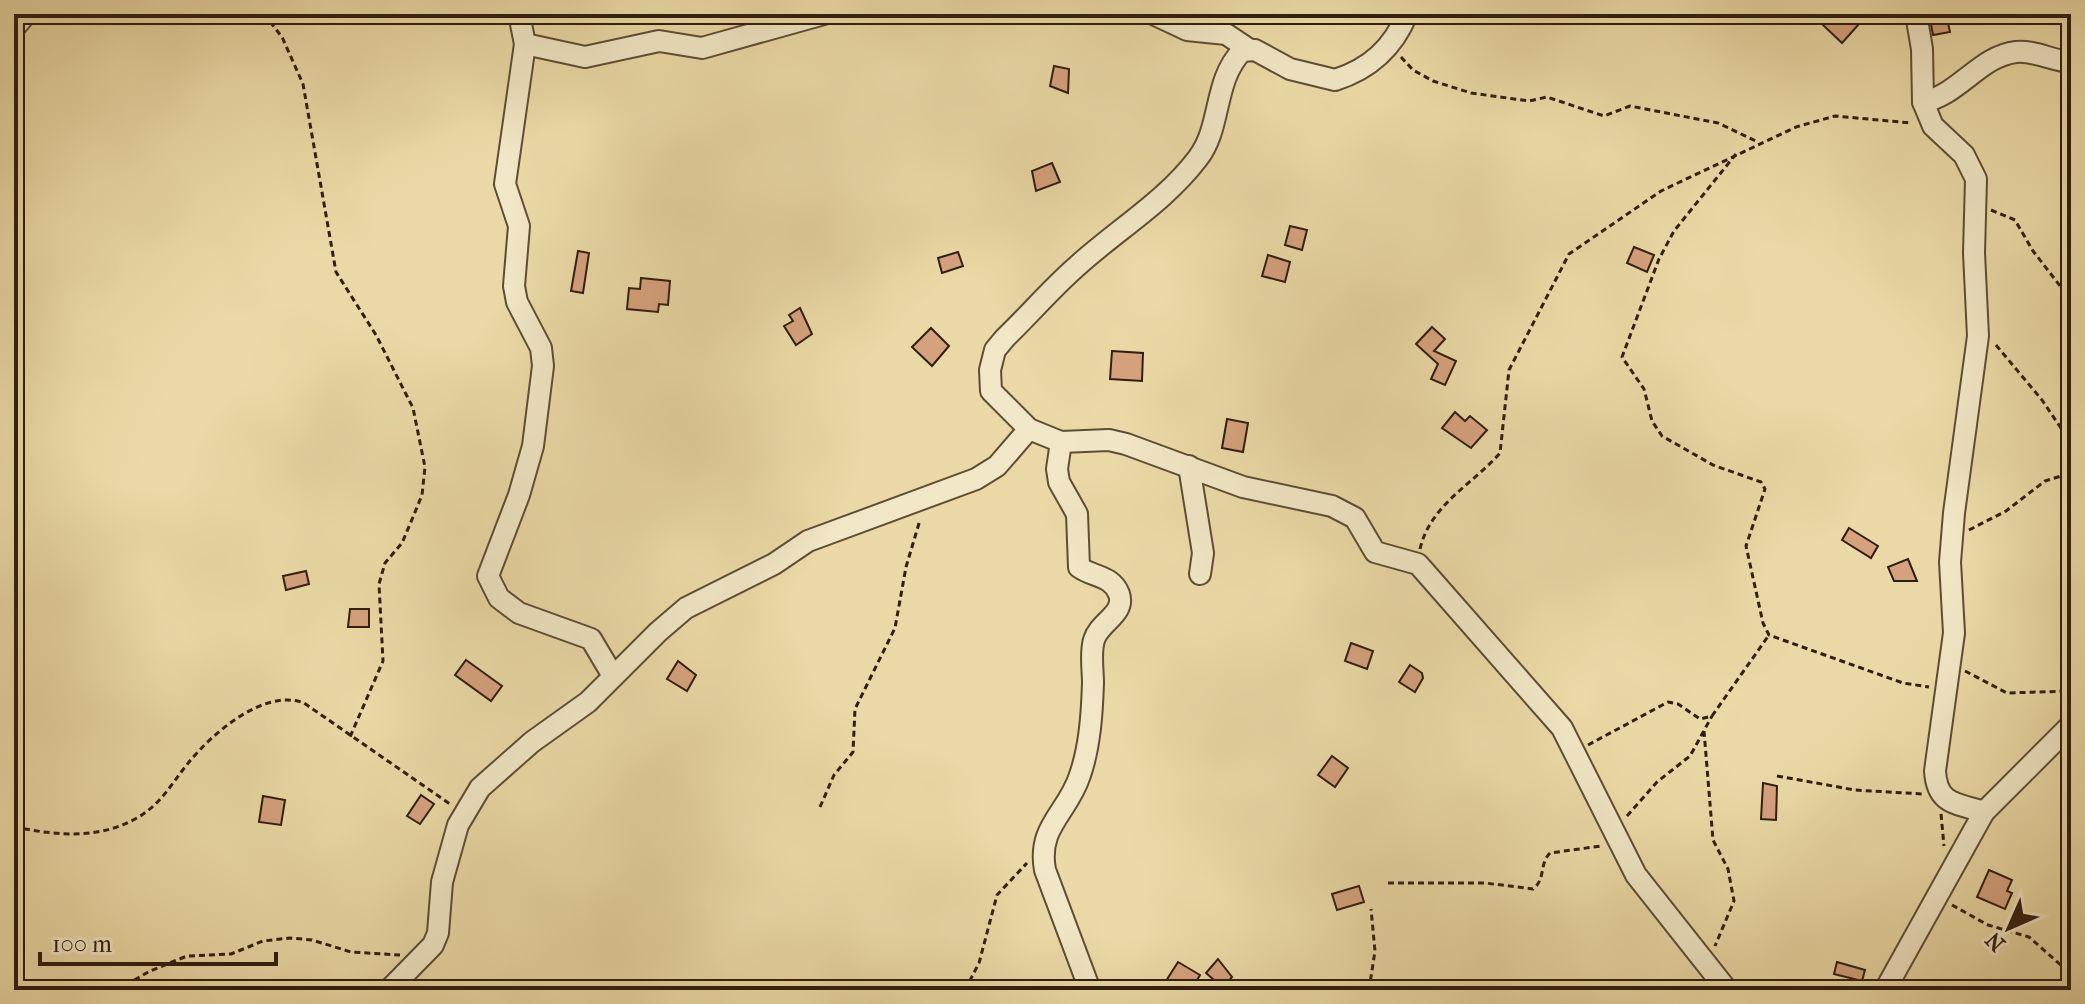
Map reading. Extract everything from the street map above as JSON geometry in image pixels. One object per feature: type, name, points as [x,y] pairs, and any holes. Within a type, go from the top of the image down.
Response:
[{"type":"street","points":[[14,28],[26,14]]},
{"type":"street","points":[[519,14],[525,44],[505,184],[519,226],[514,286],[517,302],[541,348],[543,366],[533,446],[519,495],[488,576],[499,598],[519,613],[591,639],[613,676]]},
{"type":"street","points":[[525,44],[585,57],[659,41],[702,48],[824,14]]},
{"type":"street","points":[[1153,14],[1187,30],[1226,34],[1290,69],[1335,80],[1376,60],[1391,45],[1407,14]]},
{"type":"street","points":[[1916,14],[1922,49],[1923,102],[1933,126],[1972,166],[1975,203],[1974,264],[1978,323],[1952,540],[1951,664],[1935,771],[1939,794],[1984,812]]},
{"type":"street","points":[[1247,48],[1231,66],[1221,89],[1207,146],[1196,161],[1122,233],[1074,269],[995,350],[990,370],[991,391],[1029,429],[1061,442],[1109,440],[1243,487],[1346,511],[1355,518],[1375,552],[1418,564],[1562,728],[1636,875],[1727,990]]},
{"type":"street","points":[[1923,102],[1948,94],[2011,53],[2020,51],[2071,62]]},
{"type":"street","points":[[389,990],[433,945],[438,933],[442,882],[463,813],[480,788],[532,742],[588,702],[677,616],[704,597],[774,564],[808,541],[925,501],[976,479],[997,466],[1029,429]]},
{"type":"street","points":[[1061,442],[1057,469],[1059,482],[1077,514],[1079,567],[1110,582],[1120,602],[1119,608],[1100,627],[1093,644],[1090,722],[1080,777],[1045,836],[1041,850],[1045,870],[1090,990]]},
{"type":"street","points":[[1189,466],[1203,553],[1200,574]]},
{"type":"street","points":[[1885,990],[1984,812],[2071,725]]},
{"type":"path","points":[[264,14],[282,37],[303,84],[336,272],[376,335],[413,408],[425,467],[422,495],[382,573],[379,584],[383,661],[350,737]]},
{"type":"path","points":[[1391,45],[1413,70],[1433,81],[1471,93],[1529,101],[1547,97],[1604,116],[1630,106],[1718,123],[1760,142]]},
{"type":"path","points":[[1418,564],[1423,538],[1446,502],[1500,453],[1509,370],[1569,254],[1661,191],[1760,142],[1835,116],[1933,126]]},
{"type":"path","points":[[1736,154],[1674,231],[1659,259],[1622,357],[1644,389],[1652,421],[1662,436],[1713,465],[1761,482],[1765,489],[1746,546],[1763,623],[1769,635],[1903,683],[1945,689]]},
{"type":"path","points":[[1975,203],[2015,220],[2033,251],[2071,300]]},
{"type":"path","points":[[1978,323],[2042,400],[2071,443]]},
{"type":"path","points":[[1952,540],[2006,511],[2045,481],[2071,473]]},
{"type":"path","points":[[820,807],[834,775],[853,752],[855,709],[892,638],[906,567],[925,501]]},
{"type":"path","points":[[1388,883],[1485,883],[1533,889],[1542,880],[1544,862],[1550,853],[1593,850],[1614,836],[1657,782],[1690,756],[1712,716],[1769,635]]},
{"type":"path","points":[[1951,664],[2007,693],[2071,691]]},
{"type":"path","points":[[14,827],[42,833],[97,834],[134,819],[160,802],[189,762],[225,727],[279,699],[304,703],[463,813]]},
{"type":"path","points":[[1574,752],[1625,728],[1668,702],[1678,704],[1700,719],[1712,716]]},
{"type":"path","points":[[1704,731],[1713,840],[1728,869],[1734,901],[1719,931],[1709,968]]},
{"type":"path","points":[[1777,776],[1855,790],[1939,794],[1942,884],[1965,915],[2029,937],[2071,974]]},
{"type":"path","points":[[965,990],[979,963],[997,895],[1041,850]]},
{"type":"path","points":[[1369,990],[1375,951],[1371,909]]},
{"type":"path","points":[[117,990],[150,971],[187,956],[231,954],[263,941],[290,938],[312,940],[351,952],[420,959]]},
{"type":"building","points":[[1833,14],[1848,14],[1859,24],[1842,43],[1823,25]]},
{"type":"building","points":[[1929,14],[1946,14],[1950,32],[1933,35]]},
{"type":"building","points":[[1054,66],[1069,69],[1068,93],[1050,86]]},
{"type":"building","points":[[1052,163],[1060,182],[1036,191],[1032,171]]},
{"type":"building","points":[[1290,226],[1307,230],[1302,250],[1285,245]]},
{"type":"building","points":[[1634,247],[1654,255],[1647,272],[1627,263]]},
{"type":"building","points":[[578,251],[589,253],[583,293],[571,291]]},
{"type":"building","points":[[958,252],[963,266],[942,273],[938,258]]},
{"type":"building","points":[[1268,255],[1290,262],[1285,282],[1262,276]]},
{"type":"building","points":[[641,278],[670,281],[668,305],[659,304],[658,312],[627,309],[629,288],[640,289]]},
{"type":"building","points":[[800,308],[812,334],[796,345],[784,326],[793,321],[789,315]]},
{"type":"building","points":[[1432,327],[1445,339],[1434,351],[1456,361],[1445,385],[1431,379],[1438,364],[1416,344]]},
{"type":"building","points":[[931,328],[949,346],[932,366],[912,347]]},
{"type":"building","points":[[1112,351],[1143,353],[1142,381],[1110,379]]},
{"type":"building","points":[[1455,412],[1465,421],[1470,416],[1487,430],[1471,448],[1442,428]]},
{"type":"building","points":[[1227,419],[1248,423],[1243,452],[1222,448]]},
{"type":"building","points":[[1849,528],[1878,546],[1871,558],[1842,540]]},
{"type":"building","points":[[1908,559],[1917,581],[1894,581],[1888,567]]},
{"type":"building","points":[[306,571],[309,584],[286,590],[283,576]]},
{"type":"building","points":[[350,609],[369,609],[369,627],[348,627]]},
{"type":"building","points":[[1351,643],[1373,651],[1367,669],[1345,661]]},
{"type":"building","points":[[466,660],[502,686],[491,701],[455,675]]},
{"type":"building","points":[[678,661],[696,675],[687,691],[667,679]]},
{"type":"building","points":[[1410,665],[1422,673],[1423,678],[1415,692],[1399,682]]},
{"type":"building","points":[[1332,756],[1348,768],[1335,787],[1318,775]]},
{"type":"building","points":[[1763,783],[1777,786],[1776,820],[1761,819]]},
{"type":"building","points":[[421,795],[434,804],[420,824],[407,816]]},
{"type":"building","points":[[263,796],[285,800],[281,825],[259,822]]},
{"type":"building","points":[[1989,870],[2012,880],[2007,891],[2012,893],[2005,909],[1977,897]]},
{"type":"building","points":[[1359,886],[1364,902],[1337,910],[1332,894]]},
{"type":"building","points":[[1218,959],[1232,977],[1223,988],[1206,973]]},
{"type":"building","points":[[1178,962],[1200,975],[1191,990],[1181,990],[1166,981]]},
{"type":"building","points":[[1837,962],[1865,970],[1862,981],[1834,974]]}]
